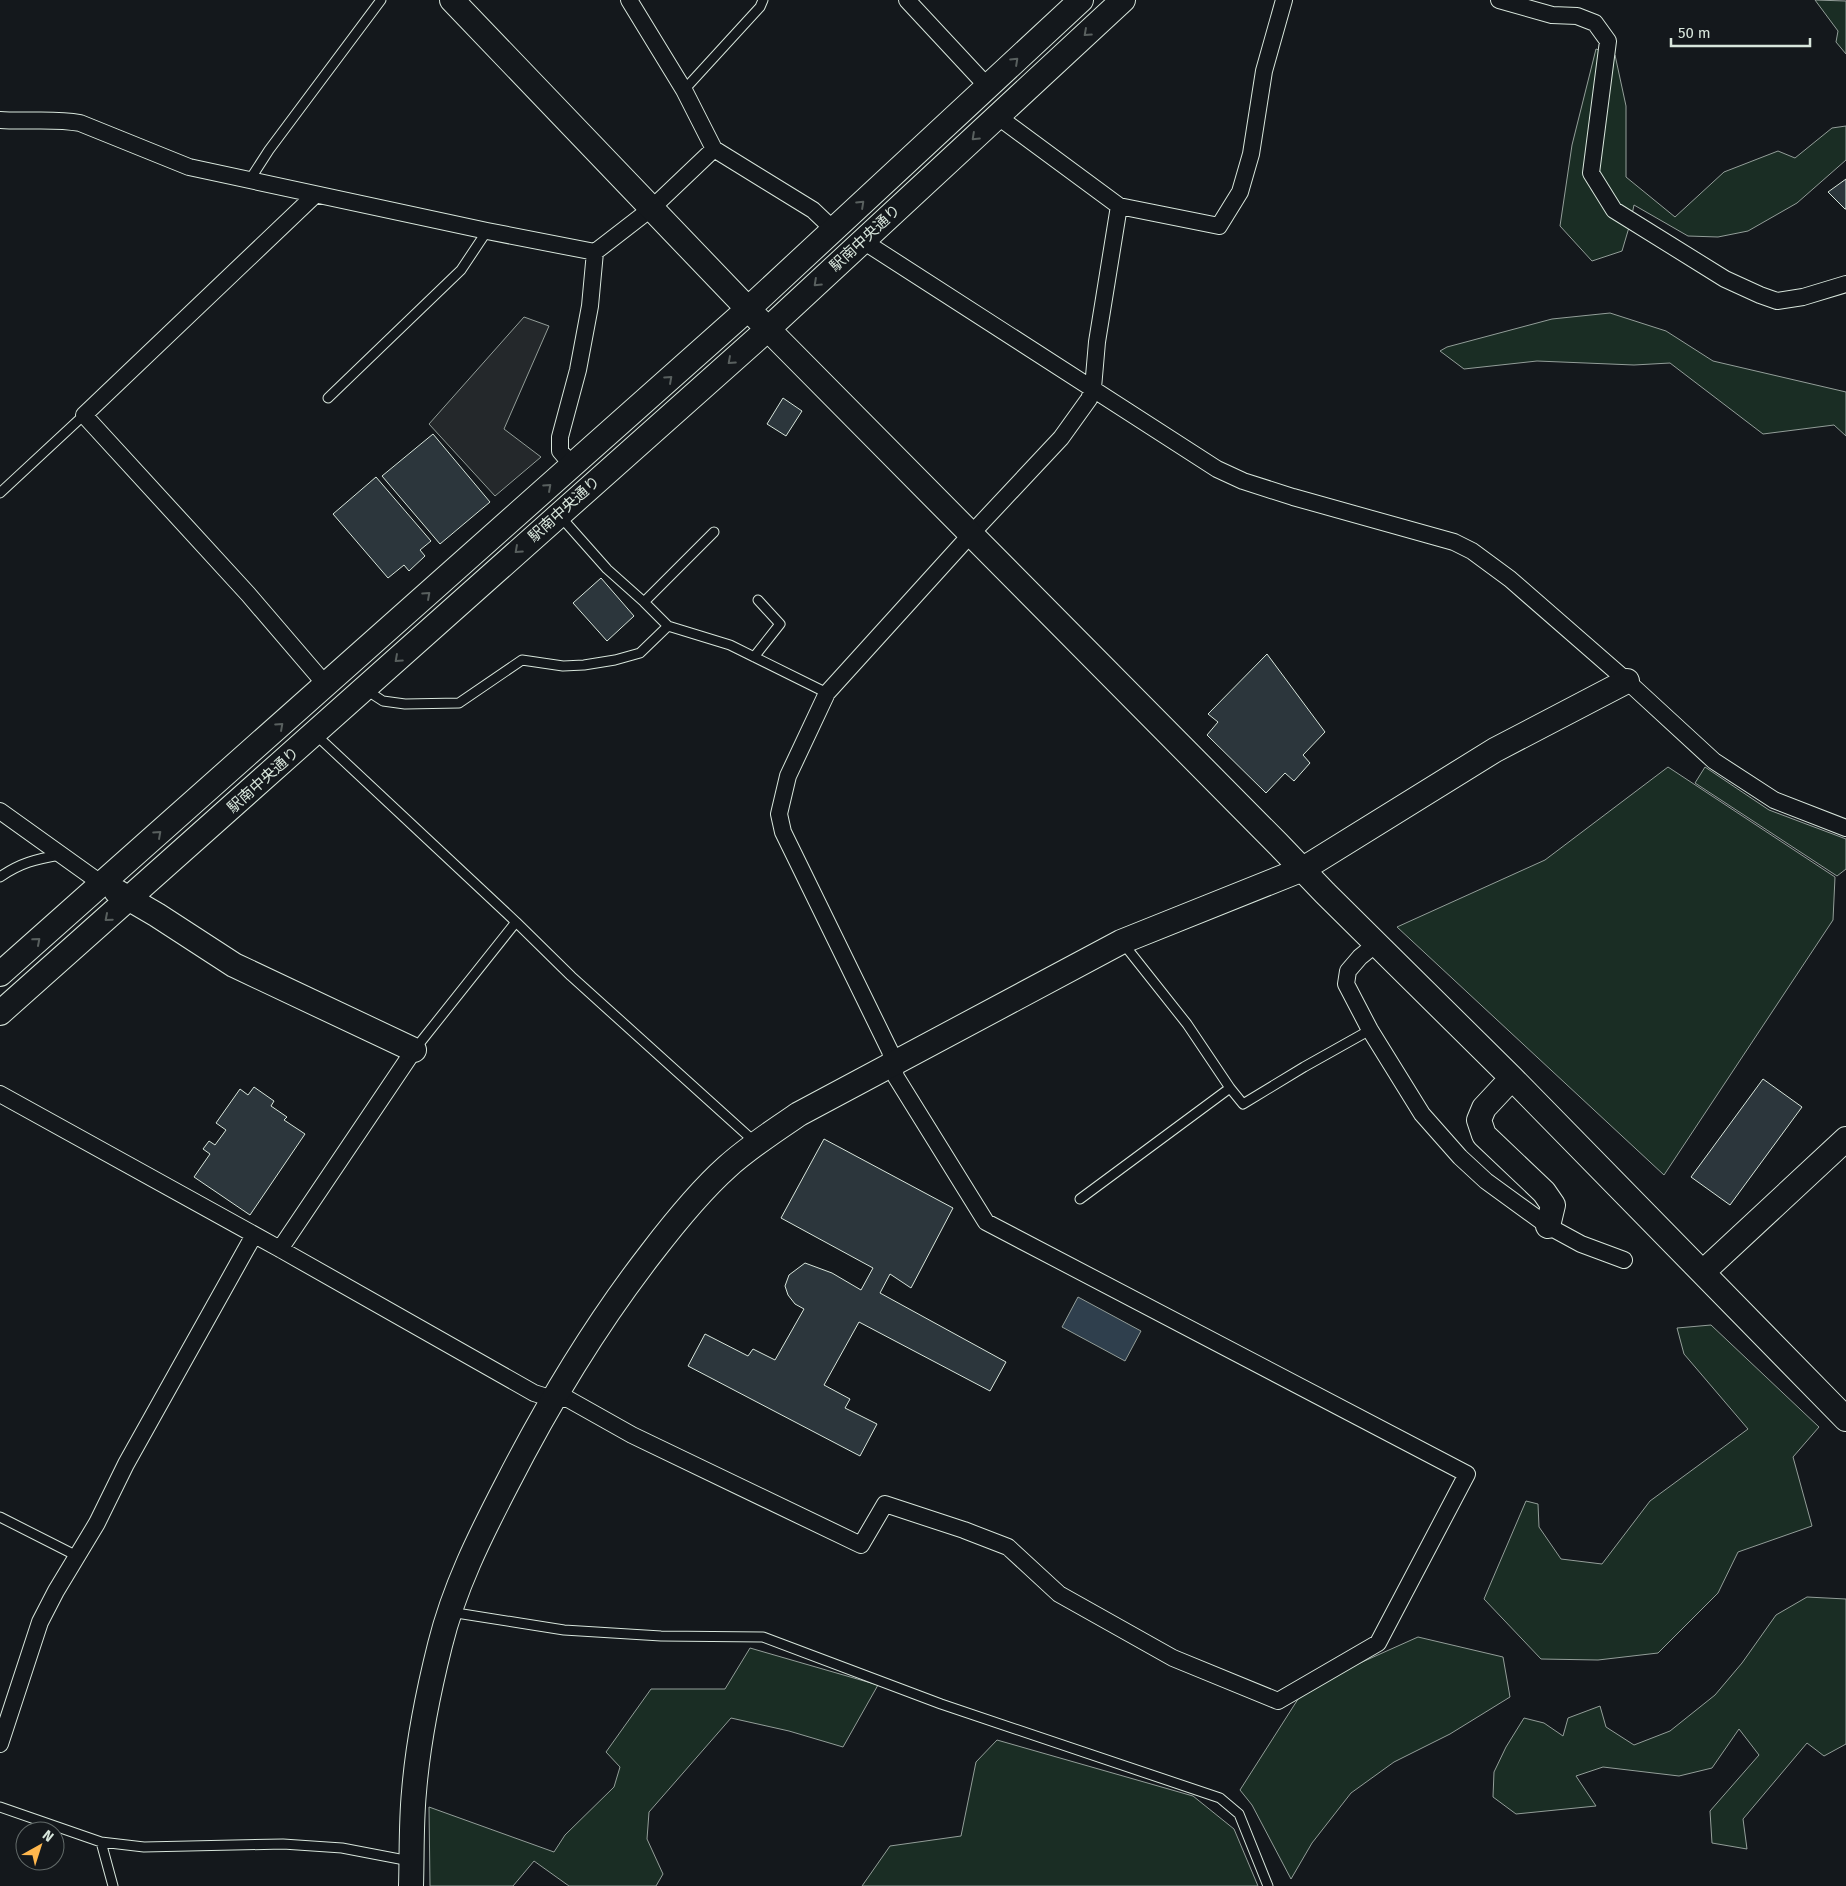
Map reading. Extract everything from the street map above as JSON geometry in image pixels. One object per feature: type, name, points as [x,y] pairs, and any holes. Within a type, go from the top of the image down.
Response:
[{"type":"street","points":[[452,0],[748,308],[1376,944],[1512,1078],[1846,1419]]},
{"type":"street","points":[[629,0],[684,90],[714,149],[814,210],[833,229]]},
{"type":"street","points":[[907,0],[988,86]]},
{"type":"street","name":"駅南中央通り","points":[[0,974],[748,308],[1082,0]]},
{"type":"street","name":"駅南中央通り","points":[[0,1014],[768,328],[1124,0]]},
{"type":"street","points":[[997,116],[1119,206],[1219,226],[1240,192],[1250,154],[1264,71],[1284,0]]},
{"type":"street","points":[[1499,0],[1552,14],[1577,16],[1595,23],[1608,42],[1591,173],[1614,210],[1725,278],[1777,301],[1803,297],[1846,284]]},
{"type":"street","points":[[0,120],[65,120],[80,123],[189,167],[248,181],[595,252]]},
{"type":"street","points":[[572,465],[560,451],[560,437],[578,370],[590,306],[595,252],[652,208],[714,149]]},
{"type":"street","points":[[315,195],[84,415],[248,594],[326,685]]},
{"type":"street","points":[[0,1094],[254,1234],[534,1393],[553,1399],[568,1399],[632,1435],[861,1545],[885,1504],[964,1530],[1008,1547],[1059,1594],[1173,1658],[1278,1701],[1378,1643],[1466,1474],[986,1222],[896,1077],[890,1051],[783,832],[779,814],[788,776],[827,693],[1061,438],[1089,399],[1119,206]]},
{"type":"street","points":[[863,241],[1217,469],[1243,481],[1454,542],[1472,551],[1510,579],[1627,681],[1714,761],[1774,800],[1846,828]]},
{"type":"street","points":[[411,1886],[414,1794],[419,1746],[440,1645],[472,1551],[535,1430],[608,1312],[665,1235],[702,1191],[728,1166],[799,1114],[1121,942],[1303,870],[1495,750],[1627,681]]},
{"type":"street","points":[[0,811],[102,884],[130,898],[234,965],[414,1050],[280,1249]]},
{"type":"street","points":[[1376,944],[1360,957],[1348,971],[1346,984],[1370,1030],[1422,1114],[1460,1157],[1486,1181],[1548,1226],[1581,1244],[1624,1260]]},
{"type":"street","points":[[1512,1078],[1484,1108],[1479,1120],[1484,1135],[1544,1192],[1553,1206],[1548,1226]]},
{"type":"street","points":[[1703,1272],[1846,1139]]},
{"type":"street","points":[[0,1744],[40,1622],[56,1591],[97,1523],[126,1464],[254,1234]]},
{"type":"lane","points":[[248,181],[381,0]]},
{"type":"lane","points":[[684,90],[760,7],[763,0]]},
{"type":"lane","points":[[328,398],[461,270],[487,231]]},
{"type":"lane","points":[[0,493],[84,415]]},
{"type":"lane","points":[[558,514],[607,569],[668,626],[730,645],[827,693]]},
{"type":"lane","points":[[644,602],[714,532]]},
{"type":"lane","points":[[754,657],[780,624],[758,600]]},
{"type":"lane","points":[[364,689],[383,701],[405,704],[459,703],[522,660],[563,666],[615,660],[640,653],[668,626]]},
{"type":"lane","points":[[315,734],[571,976],[756,1144]]},
{"type":"lane","points":[[0,877],[32,860],[60,855]]},
{"type":"lane","points":[[0,867],[10,870]]},
{"type":"lane","points":[[414,1050],[516,922]]},
{"type":"lane","points":[[1121,942],[1187,1024],[1243,1104],[1370,1030]]},
{"type":"lane","points":[[1080,1199],[1230,1088]]},
{"type":"lane","points":[[0,1517],[77,1556]]},
{"type":"lane","points":[[450,1612],[564,1630],[661,1636],[763,1637],[941,1704],[1220,1798],[1239,1814],[1268,1886]]},
{"type":"lane","points":[[0,1807],[101,1842],[144,1847],[283,1844],[342,1848],[412,1861]]},
{"type":"lane","points":[[101,1842],[113,1886]]},
{"type":"green space","points":[[1815,0],[1846,1],[1846,54],[1836,42],[1838,31]]},
{"type":"green space","points":[[1596,49],[1615,55],[1626,106],[1626,177],[1675,217],[1724,172],[1778,151],[1795,158],[1832,128],[1846,126],[1846,160],[1797,203],[1748,231],[1718,237],[1688,236],[1634,205],[1622,251],[1592,261],[1560,226],[1572,145]]},
{"type":"green space","points":[[1610,313],[1666,331],[1713,361],[1846,392],[1846,436],[1834,425],[1763,434],[1670,363],[1634,365],[1537,361],[1464,369],[1440,351],[1447,347],[1552,319]]},
{"type":"green space","points":[[1668,767],[1835,877],[1833,920],[1664,1175],[1397,927],[1545,860]]},
{"type":"green space","points":[[1705,767],[1769,810],[1846,839],[1846,869],[1837,876],[1695,783]]},
{"type":"green space","points":[[1711,1325],[1819,1427],[1793,1457],[1812,1526],[1738,1552],[1718,1593],[1658,1653],[1598,1660],[1541,1659],[1484,1599],[1526,1501],[1538,1504],[1539,1527],[1561,1559],[1602,1564],[1650,1501],[1748,1429],[1684,1354],[1677,1328]]},
{"type":"green space","points":[[1807,1597],[1846,1599],[1846,1744],[1824,1756],[1807,1743],[1743,1819],[1747,1849],[1712,1843],[1710,1811],[1759,1755],[1739,1729],[1712,1768],[1679,1776],[1603,1767],[1576,1776],[1596,1806],[1516,1814],[1493,1797],[1494,1772],[1506,1747],[1524,1718],[1544,1723],[1563,1736],[1568,1718],[1600,1706],[1606,1727],[1634,1745],[1670,1731],[1715,1695],[1742,1663],[1776,1615]]},
{"type":"green space","points":[[1418,1637],[1503,1657],[1510,1697],[1450,1734],[1394,1762],[1351,1793],[1312,1843],[1291,1879],[1252,1805],[1240,1790],[1300,1696],[1351,1667]]},
{"type":"green space","points":[[750,1648],[878,1685],[843,1747],[789,1731],[731,1718],[649,1812],[647,1839],[663,1874],[656,1886],[569,1886],[534,1861],[513,1886],[430,1886],[429,1807],[554,1852],[565,1835],[614,1787],[620,1767],[606,1752],[651,1689],[725,1689]]},
{"type":"green space","points":[[997,1740],[1193,1796],[1234,1829],[1258,1886],[862,1886],[890,1846],[961,1836],[976,1762]]},
{"type":"shaded area","points":[[524,317],[549,326],[504,429],[541,457],[495,496],[429,424]]},
{"type":"water","points":[[1078,1297],[1141,1331],[1125,1361],[1062,1327]]},
{"type":"building","points":[[1846,179],[1846,209],[1845,209],[1828,192]]},
{"type":"building","points":[[783,398],[802,411],[786,436],[767,424]]},
{"type":"building","points":[[433,434],[490,502],[440,544],[382,476]]},
{"type":"building","points":[[376,477],[431,541],[420,550],[425,556],[409,571],[404,565],[388,578],[333,514]]},
{"type":"building","points":[[601,578],[634,616],[607,641],[573,603]]},
{"type":"building","points":[[1267,654],[1325,732],[1303,755],[1310,763],[1294,781],[1285,773],[1266,793],[1207,735],[1218,722],[1208,714]]},
{"type":"building","points":[[1763,1079],[1802,1107],[1730,1205],[1691,1177]]},
{"type":"building","points":[[254,1087],[274,1101],[271,1106],[287,1117],[284,1120],[305,1134],[250,1215],[194,1177],[210,1154],[203,1149],[209,1141],[215,1145],[226,1130],[216,1123],[240,1089],[248,1095]]},
{"type":"building","points":[[824,1139],[953,1208],[911,1288],[890,1274],[880,1293],[1006,1362],[990,1391],[859,1322],[824,1385],[850,1399],[845,1408],[877,1424],[860,1456],[688,1366],[705,1334],[748,1356],[753,1349],[775,1360],[804,1309],[795,1304],[788,1295],[785,1286],[789,1275],[805,1263],[832,1273],[861,1290],[873,1268],[781,1218]]}]
